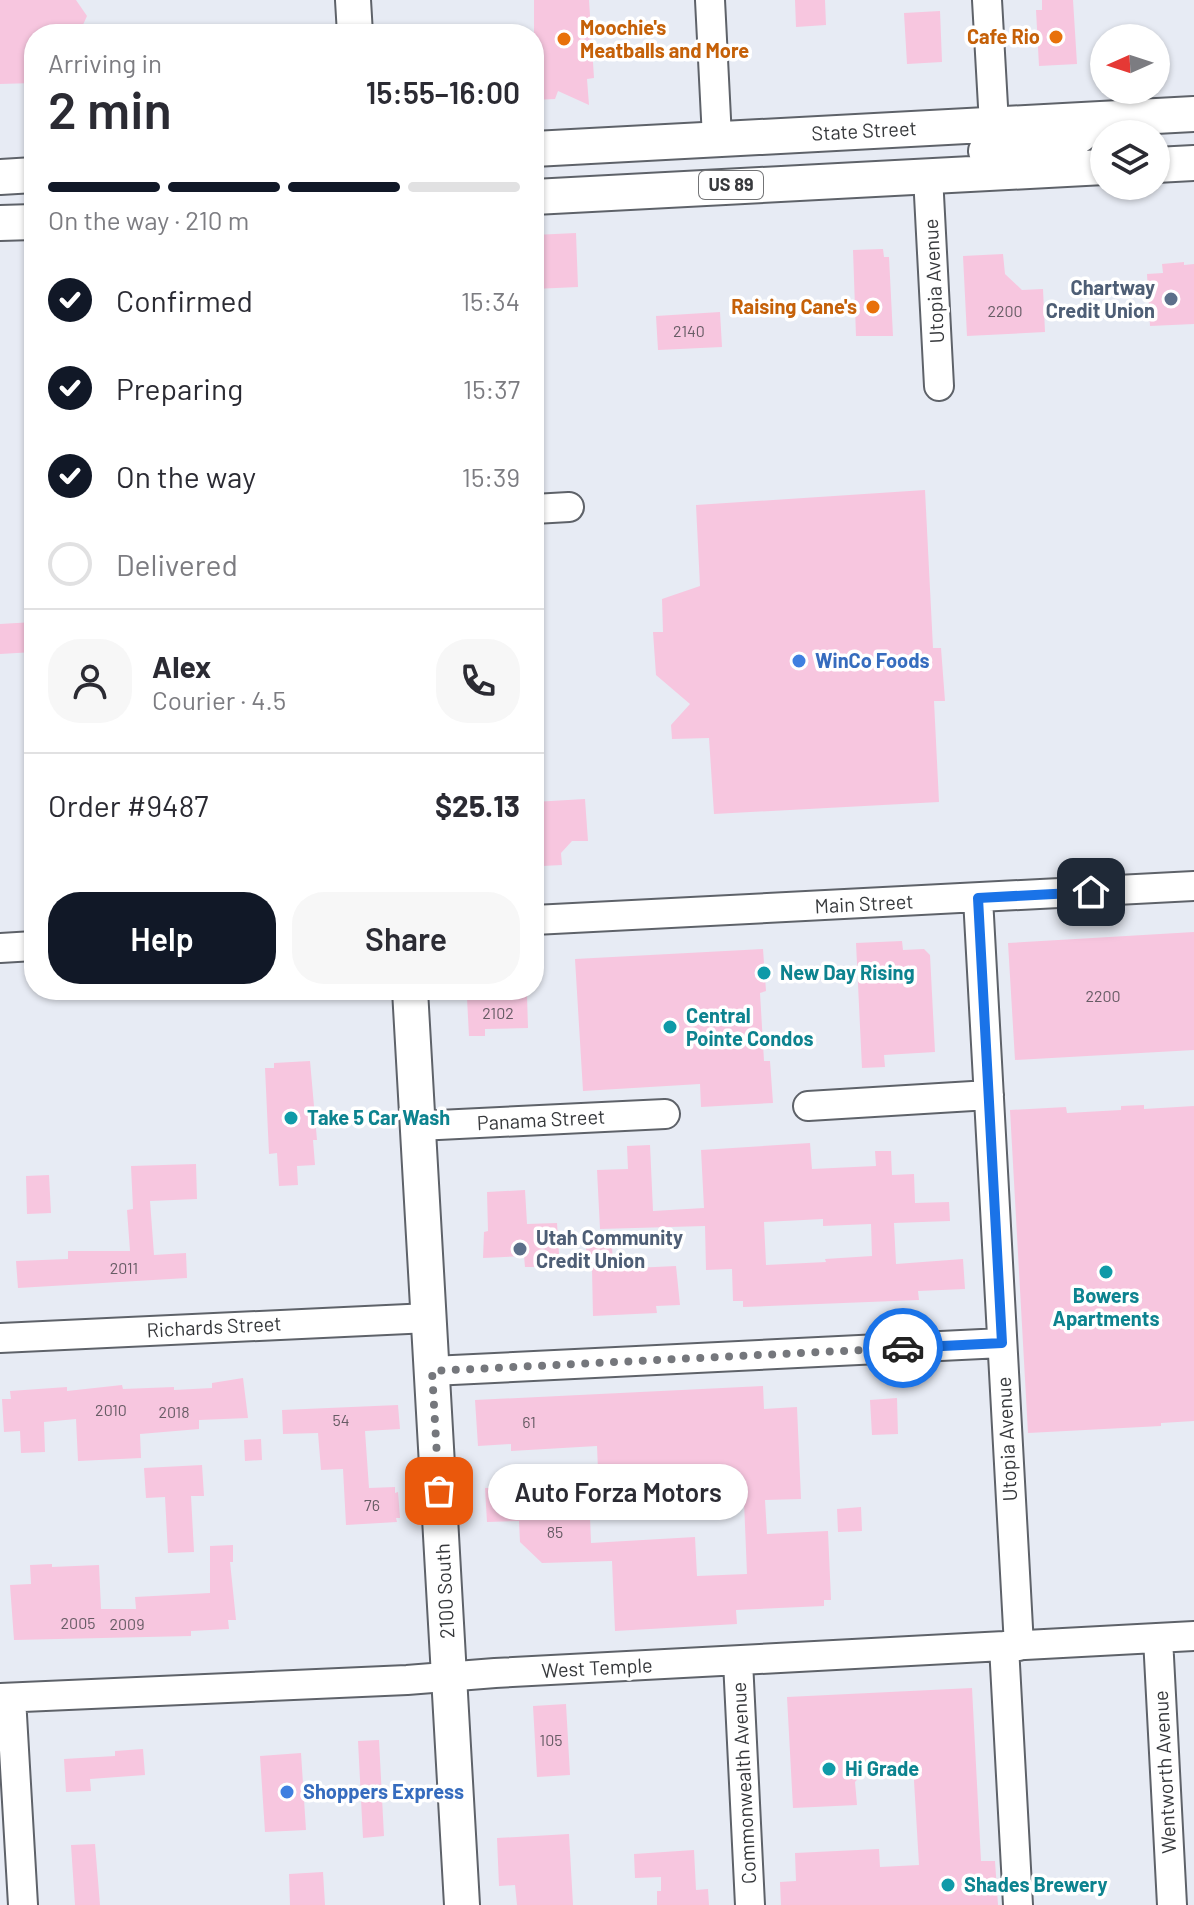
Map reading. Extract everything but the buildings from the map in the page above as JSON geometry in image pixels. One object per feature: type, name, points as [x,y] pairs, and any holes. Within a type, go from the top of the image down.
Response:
[{"type":"main road","points":[[353,0],[354,24]]},
{"type":"main road","name":"State Street","points":[[544,148],[1194,114]]},
{"type":"main road","points":[[928,176],[940,157],[946,154],[1055,145],[1078,139],[1092,119]]},
{"type":"main road","points":[[1170,164],[1194,163]]},
{"type":"main road","name":"US 89","points":[[544,196],[1090,168]]},
{"type":"main road","points":[[0,177],[24,176]]},
{"type":"main road","points":[[0,223],[24,222]]},
{"type":"main road","name":"2100 South","points":[[411,1000],[462,1905]]},
{"type":"street","points":[[710,0],[717,138]]},
{"type":"street","points":[[987,0],[994,124]]},
{"type":"street","name":"Utopia Avenue","points":[[928,176],[939,386]]},
{"type":"street","points":[[544,508],[569,507]]},
{"type":"street","name":"Main Street","points":[[544,920],[1194,886]]},
{"type":"street","name":"Utopia Avenue","points":[[978,898],[1002,1343],[1018,1905]]},
{"type":"street","points":[[0,948],[24,947]]},
{"type":"street","points":[[808,1106],[989,1095]]},
{"type":"street","name":"Panama Street","points":[[418,1126],[665,1114]]},
{"type":"street","name":"Richards Street","points":[[0,1338],[429,1318]]},
{"type":"street","points":[[432,1371],[1002,1343]]},
{"type":"street","name":"West Temple","points":[[6,1698],[1194,1636]]},
{"type":"street","name":"Wentworth Avenue","points":[[1158,1638],[1172,1905]]},
{"type":"street","name":"Commonwealth Avenue","points":[[738,1661],[750,1905]]},
{"type":"street","points":[[6,1698],[23,1905]]},
{"type":"way so far","points":[[439,1491],[432,1371],[903,1348]]},
{"type":"place","name":"Cafe Rio","points":[[1056,37]]},
{"type":"place","name":"Moochie's Meatballs and More","points":[[564,39]]},
{"type":"place","name":"Chartway Credit Union","points":[[1171,299]]},
{"type":"place","name":"Raising Cane's","points":[[873,307]]},
{"type":"place","name":"WinCo Foods","points":[[799,661]]},
{"type":"place","name":"New Day Rising","points":[[764,973]]},
{"type":"place","name":"Central Pointe Condos","points":[[670,1027]]},
{"type":"place","name":"Take 5 Car Wash","points":[[291,1118]]},
{"type":"place","name":"Utah Community Credit Union","points":[[520,1249]]},
{"type":"place","name":"Bowers Apartments","points":[[1106,1272]]},
{"type":"place","name":"Auto Forza Motors","points":[[439,1491]]},
{"type":"place","name":"Hi Grade","points":[[829,1769]]},
{"type":"place","name":"Shoppers Express","points":[[287,1792]]},
{"type":"place","name":"Shades Brewery","points":[[948,1885]]},
{"type":"route","points":[[903,1348],[1002,1343],[978,898],[1091,892]]}]
